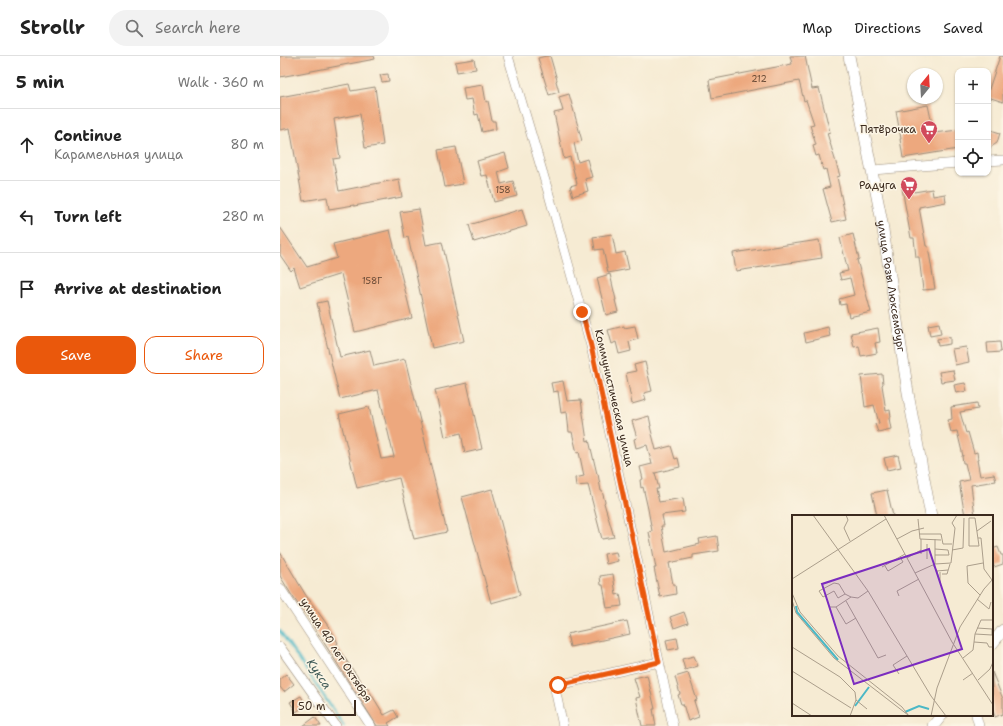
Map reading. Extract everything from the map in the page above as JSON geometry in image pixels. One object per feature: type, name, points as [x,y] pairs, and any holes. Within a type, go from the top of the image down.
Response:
[{"type":"street","name":"Коммунистическая улица","points":[[508,56],[548,191],[591,346],[673,726]]},
{"type":"street","name":"улица Розы Люксембург","points":[[849,56],[881,217],[909,399],[931,515]]},
{"type":"street","points":[[991,161],[1003,160]]},
{"type":"street","points":[[872,170],[955,163]]},
{"type":"street","name":"улица 40 лет Октября","points":[[280,588],[371,726]]},
{"type":"street","points":[[993,643],[1003,630]]},
{"type":"street","points":[[280,646],[336,726]]},
{"type":"street","points":[[563,726],[555,689],[558,685],[659,662]]},
{"type":"street","points":[[933,726],[941,716]]},
{"type":"street","points":[[976,716],[979,726]]},
{"type":"building","points":[[280,56],[374,56],[375,59],[280,77]]},
{"type":"building","points":[[550,56],[559,92],[549,95],[538,58]]},
{"type":"building","points":[[790,56],[805,56],[812,89],[819,88],[830,132],[827,133],[840,176],[837,177],[846,219],[832,222],[823,189],[830,187],[826,169],[823,170],[819,155],[816,156],[813,146],[816,145],[810,125],[814,124],[806,100],[804,101],[799,81],[712,98],[709,80],[792,64]]},
{"type":"building","points":[[1000,56],[1003,56],[1003,102],[991,98],[991,83]]},
{"type":"building","points":[[474,59],[476,69],[457,72],[455,62]]},
{"type":"building","points":[[388,74],[389,81],[382,82],[380,75]]},
{"type":"building","points":[[349,84],[351,91],[375,87],[383,145],[365,148],[360,114],[334,119],[340,158],[333,159],[339,191],[399,179],[402,197],[329,209],[327,197],[303,201],[290,128],[280,130],[280,97]]},
{"type":"building","points":[[483,85],[486,102],[488,101],[492,121],[495,121],[496,129],[482,132],[478,114],[475,115],[472,99],[465,100],[463,88]]},
{"type":"building","points":[[569,94],[582,141],[574,143],[578,162],[587,159],[592,177],[585,179],[588,191],[573,196],[570,186],[577,184],[570,157],[564,159],[554,113],[563,111],[559,97]]},
{"type":"building","points":[[928,105],[934,133],[955,130],[955,149],[903,158],[896,111]]},
{"type":"building","points":[[991,130],[1000,133],[997,143],[991,147]]},
{"type":"building","points":[[456,147],[463,184],[445,187],[438,150]]},
{"type":"building","points":[[505,153],[509,168],[498,172],[501,184],[513,181],[517,196],[494,202],[487,175],[481,176],[477,161]]},
{"type":"building","points":[[913,186],[914,192],[932,189],[933,196],[945,194],[946,202],[919,207],[926,246],[928,246],[935,289],[923,290],[919,257],[916,257],[914,238],[911,238],[902,188]]},
{"type":"building","points":[[419,209],[426,245],[442,242],[464,341],[432,348],[408,237],[405,238],[400,212]]},
{"type":"building","points":[[522,209],[527,226],[474,242],[469,225]]},
{"type":"building","points":[[280,227],[307,267],[337,258],[333,244],[390,230],[412,318],[355,332],[341,274],[300,287],[294,268],[291,271],[280,255]]},
{"type":"building","points":[[612,234],[616,254],[625,252],[629,269],[608,273],[603,249],[595,250],[593,237]]},
{"type":"building","points":[[853,234],[859,259],[857,260],[871,312],[849,317],[846,304],[840,305],[839,299],[854,295],[850,278],[841,280],[839,273],[848,271],[840,238]]},
{"type":"building","points":[[819,240],[822,258],[736,271],[733,253]]},
{"type":"building","points":[[610,274],[618,312],[606,315],[597,278]]},
{"type":"building","points":[[327,301],[340,357],[370,350],[374,366],[405,359],[447,532],[414,539],[399,478],[357,488],[339,414],[369,407],[381,459],[394,457],[378,390],[340,399],[317,303]]},
{"type":"building","points":[[939,323],[941,334],[930,336],[928,325]]},
{"type":"building","points":[[624,326],[624,328],[635,326],[638,339],[629,342],[631,351],[619,354],[616,342],[612,344],[608,330]]},
{"type":"building","points":[[828,327],[830,336],[806,342],[804,333]]},
{"type":"building","points":[[878,328],[880,342],[875,343],[877,353],[861,356],[859,346],[854,347],[851,333]]},
{"type":"building","points":[[950,337],[950,344],[938,346],[937,339]]},
{"type":"building","points":[[1000,342],[1001,352],[988,353],[987,343]]},
{"type":"building","points":[[966,347],[969,362],[955,365],[952,349]]},
{"type":"building","points":[[645,362],[652,391],[644,393],[646,400],[632,404],[626,373],[636,371],[634,365]]},
{"type":"building","points":[[953,370],[955,380],[941,382],[939,372]]},
{"type":"building","points":[[882,374],[886,411],[890,410],[891,417],[889,418],[891,429],[878,432],[875,424],[879,423],[874,405],[865,407],[861,376]]},
{"type":"building","points":[[563,381],[567,401],[581,400],[587,441],[589,440],[614,537],[602,539],[588,485],[576,486],[575,478],[584,476],[579,452],[577,453],[572,432],[569,432],[567,412],[561,413],[558,391],[553,392],[551,383]]},
{"type":"building","points":[[467,383],[482,449],[465,453],[461,433],[445,437],[435,390]]},
{"type":"building","points":[[965,383],[967,391],[956,393],[954,385]]},
{"type":"building","points":[[977,403],[978,409],[960,412],[974,453],[977,452],[980,476],[994,474],[996,481],[971,485],[975,515],[965,515],[959,482],[969,480],[965,463],[963,463],[963,456],[957,431],[951,432],[948,420],[952,419],[951,407]]},
{"type":"building","points":[[649,416],[656,450],[671,446],[675,459],[678,458],[680,467],[655,473],[659,489],[656,489],[659,502],[683,498],[685,512],[662,515],[664,526],[661,526],[666,552],[700,544],[699,539],[717,536],[719,551],[693,555],[693,558],[669,563],[673,584],[675,584],[676,594],[660,597],[649,532],[652,531],[643,487],[641,488],[640,480],[643,479],[640,467],[652,464],[647,445],[636,448],[634,439],[637,438],[632,421]]},
{"type":"building","points":[[898,455],[901,467],[887,470],[884,458]]},
{"type":"building","points":[[492,489],[520,595],[491,603],[462,497]]},
{"type":"building","points":[[887,490],[893,515],[877,515],[872,493]]},
{"type":"building","points":[[998,547],[1001,555],[1003,555],[1003,564],[994,567],[993,564],[993,549]]},
{"type":"building","points":[[280,552],[305,594],[331,630],[338,643],[336,645],[365,688],[367,687],[384,715],[394,710],[398,717],[388,723],[390,726],[377,726],[305,613],[291,594],[280,576]]},
{"type":"building","points":[[616,552],[618,561],[606,564],[604,554]]},
{"type":"building","points":[[613,574],[616,595],[620,594],[622,606],[607,608],[600,576]]},
{"type":"building","points":[[684,612],[688,623],[674,628],[670,617]]},
{"type":"building","points":[[627,621],[630,634],[570,647],[567,634]]},
{"type":"building","points":[[677,638],[679,648],[668,650],[666,640]]},
{"type":"building","points":[[694,656],[698,666],[685,670],[682,659]]},
{"type":"building","points":[[688,673],[697,700],[694,701],[699,717],[688,721],[683,704],[681,704],[678,695],[680,694],[675,677]]},
{"type":"building","points":[[286,674],[294,684],[284,692],[280,687],[280,679]]},
{"type":"building","points":[[993,674],[1003,699],[1003,714],[995,717],[993,710]]},
{"type":"building","points":[[647,675],[655,709],[653,709],[656,726],[642,726],[636,698],[640,697],[634,678]]},
{"type":"building","points":[[301,696],[306,705],[296,712],[290,702]]},
{"type":"building","points":[[315,717],[321,726],[303,726]]},
{"type":"waterway","name":"Кукса","points":[[280,631],[344,726]]},
{"type":"place","name":"Пятёрочка","points":[[929,144]]},
{"type":"place","name":"Радуга","points":[[909,200]]},
{"type":"route","points":[[558,685],[659,662],[591,346],[582,312]]}]
